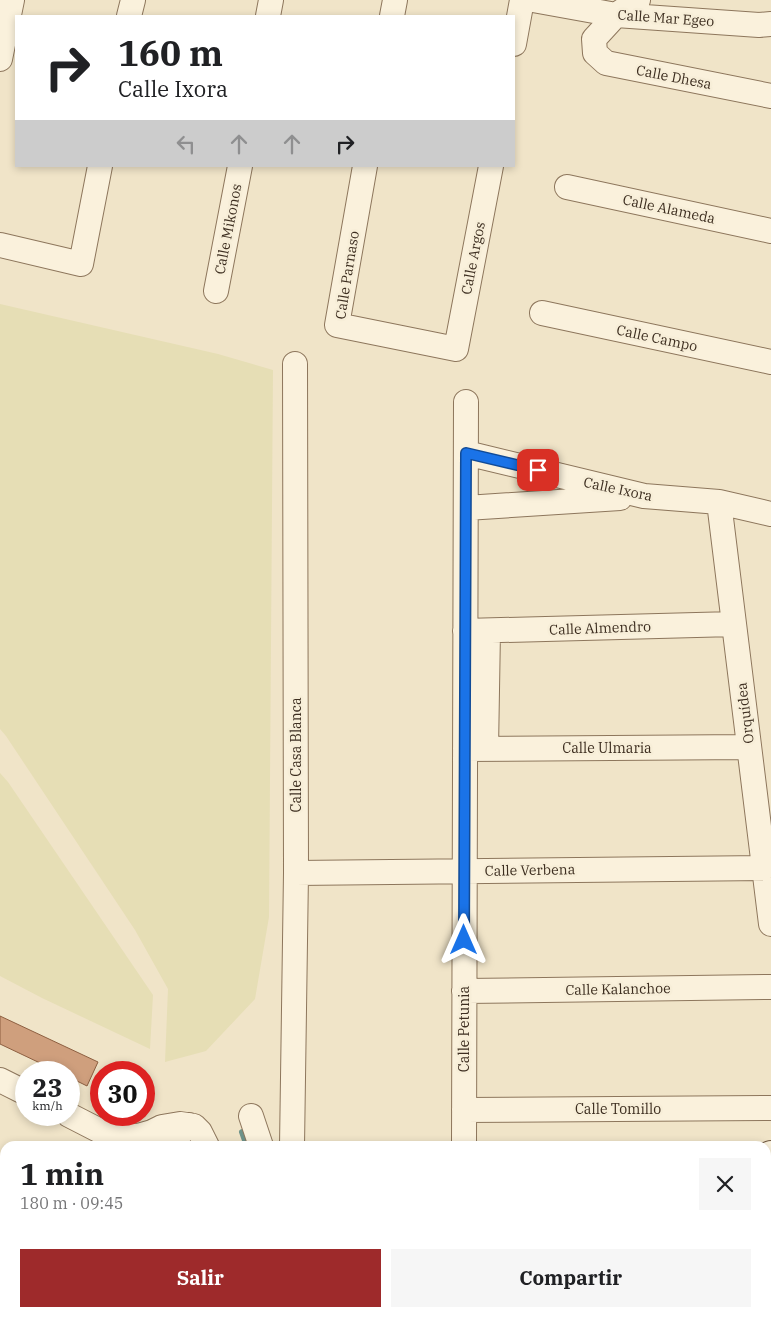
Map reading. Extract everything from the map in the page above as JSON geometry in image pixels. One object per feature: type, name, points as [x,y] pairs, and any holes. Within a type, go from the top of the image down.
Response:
[{"type":"street","points":[[0,59],[12,0]]},
{"type":"street","points":[[130,15],[133,0]]},
{"type":"street","points":[[268,15],[271,0]]},
{"type":"street","points":[[392,15],[395,0]]},
{"type":"street","points":[[515,38],[522,0]]},
{"type":"street","name":"Calle Mar Egeo","points":[[533,0],[616,15],[759,25],[771,24]]},
{"type":"street","points":[[616,15],[638,0]]},
{"type":"street","name":"Calle Dhesa","points":[[616,15],[594,39],[595,52],[606,63],[771,96]]},
{"type":"street","points":[[0,245],[81,264],[100,167]]},
{"type":"street","name":"Calle Mikonos","points":[[216,291],[240,167]]},
{"type":"street","name":"Calle Parnaso","points":[[365,167],[337,325],[456,349]]},
{"type":"street","name":"Calle Argos","points":[[456,349],[491,167]]},
{"type":"street","name":"Calle Alameda","points":[[567,187],[771,231]]},
{"type":"street","name":"Calle Campo","points":[[542,313],[771,362]]},
{"type":"street","name":"Calle Casa Blanca","points":[[292,1141],[296,873],[295,364]]},
{"type":"street","points":[[466,402],[466,508],[477,631]]},
{"type":"street","name":"Calle Ixora","points":[[466,453],[644,496],[719,502],[771,514]]},
{"type":"street","points":[[466,508],[644,496]]},
{"type":"street","name":"Orquídea","points":[[719,502],[771,924]]},
{"type":"street","name":"Calle Almendro","points":[[477,631],[734,624]]},
{"type":"street","name":"Calle Petunia","points":[[464,1141],[465,871],[476,749],[477,631]]},
{"type":"street","name":"Calle Ulmaria","points":[[476,749],[749,747]]},
{"type":"street","name":"Calle Verbena","points":[[296,873],[764,868]]},
{"type":"street","name":"Calle Kalanchoe","points":[[464,992],[771,987]]},
{"type":"street","points":[[0,1080],[15,1088]]},
{"type":"street","name":"Calle Tomillo","points":[[464,1110],[771,1108]]},
{"type":"street","points":[[251,1116],[259,1141]]},
{"type":"street","points":[[80,1121],[106,1134],[133,1141],[162,1127],[180,1124],[189,1125],[194,1126],[200,1132],[204,1141]]},
{"type":"street","points":[[172,1141],[189,1125]]},
{"type":"shaded area","points":[[0,304],[218,354],[273,370],[269,917],[255,999],[206,1051],[165,1062],[168,989],[135,930],[0,729]]},
{"type":"shaded area","points":[[0,773],[153,995],[150,1049],[0,976]]},
{"type":"building","points":[[0,1016],[96,1061],[90,1061],[90,1079],[87,1086],[80,1082],[80,1061],[36,1061],[0,1044]]},
{"type":"waterway","points":[[242,1132],[245,1141]]},
{"type":"route","points":[[464,940],[466,453],[538,470]]}]
